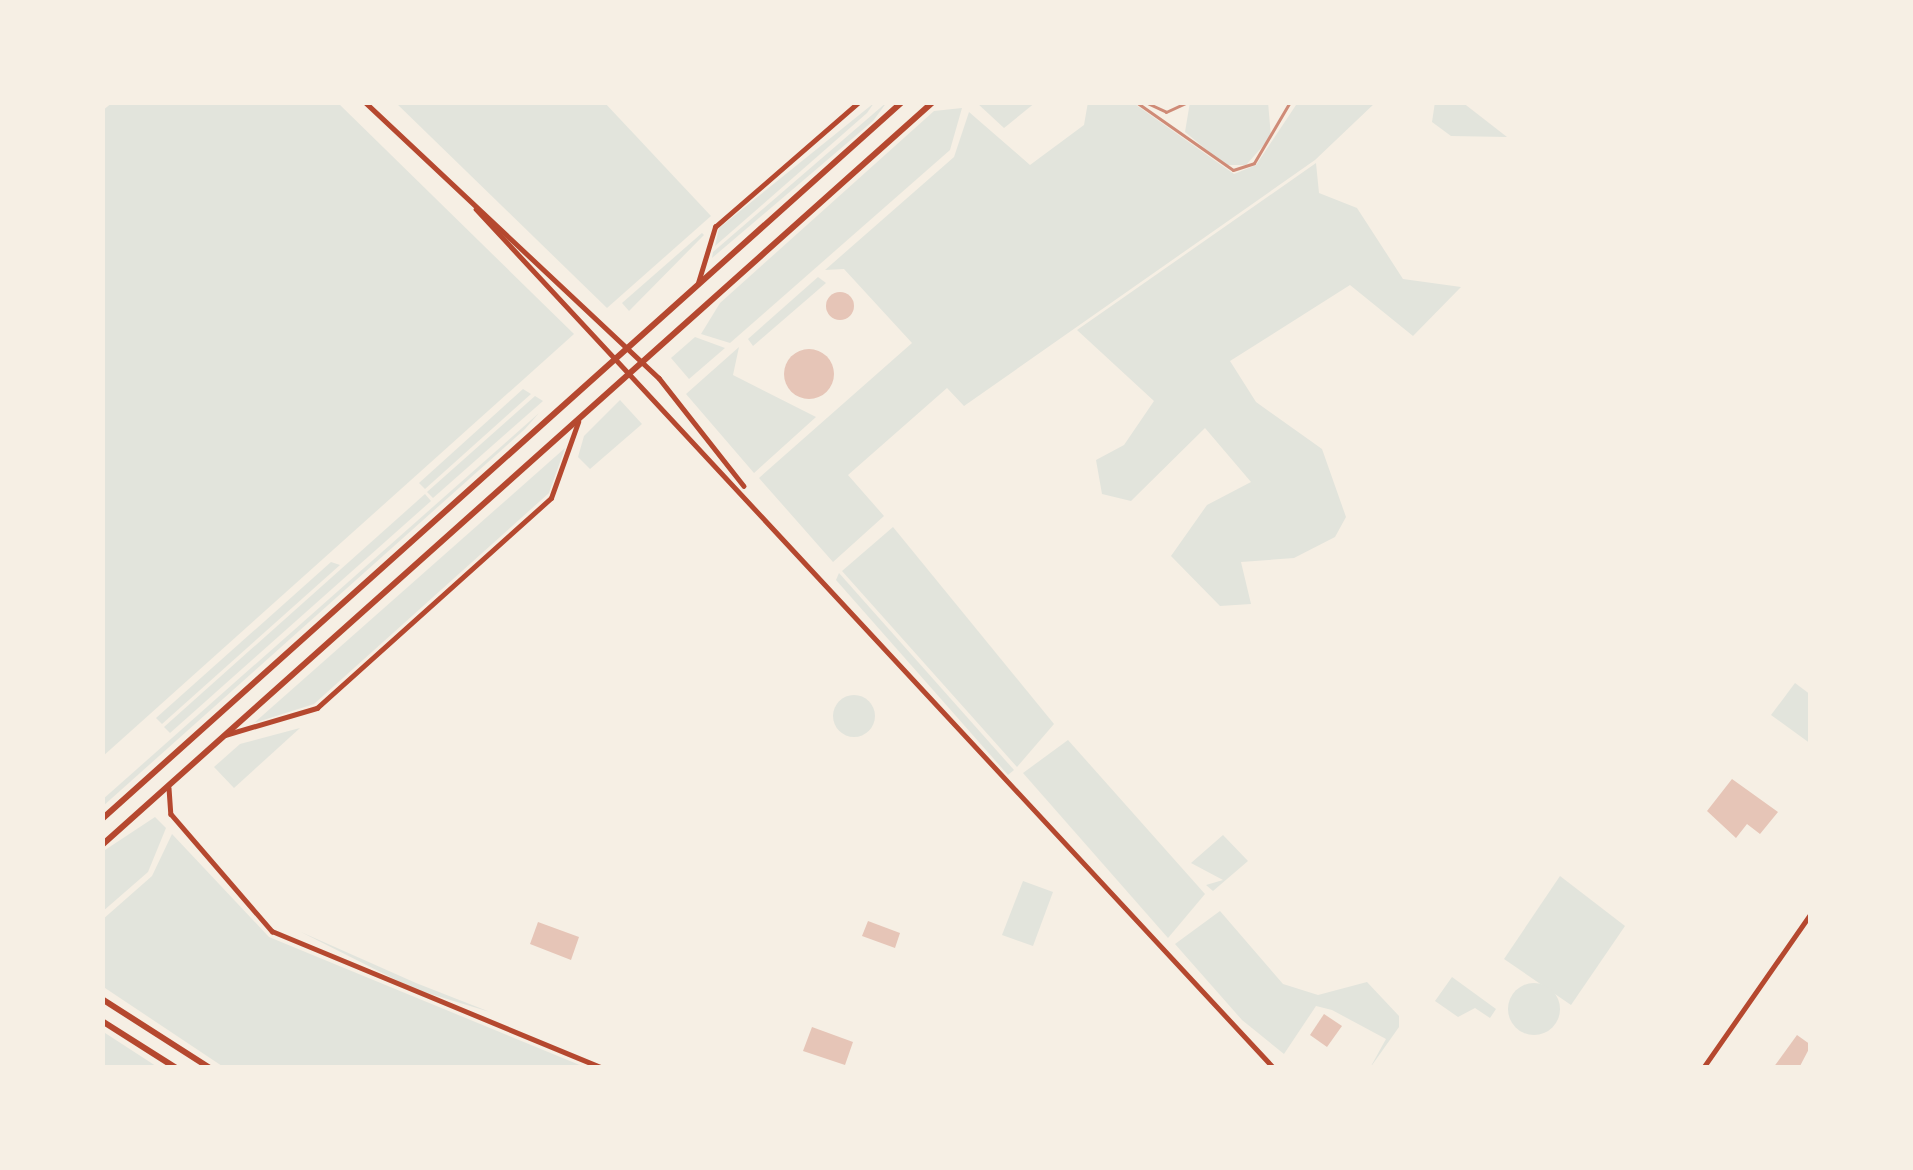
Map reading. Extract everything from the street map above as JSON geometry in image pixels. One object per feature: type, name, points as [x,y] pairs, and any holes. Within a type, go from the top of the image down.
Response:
[{"type":"main road","points":[[102,819],[902,102]]},
{"type":"main road","points":[[102,844],[932,102]]},
{"type":"main road","points":[[102,999],[210,1068]]},
{"type":"main road","points":[[102,1021],[176,1068]]},
{"type":"street","points":[[365,102],[643,362],[744,486],[1274,1068]]},
{"type":"street","points":[[698,283],[715,227],[859,102]]},
{"type":"street","points":[[476,209],[614,358],[744,486]]},
{"type":"street","points":[[225,735],[310,713],[404,631],[551,498],[579,419]]},
{"type":"street","points":[[170,784],[171,814],[272,931],[603,1068]]},
{"type":"street","points":[[1703,1068],[1811,913]]},
{"type":"shaded area","points":[[113,102],[337,102],[574,334],[102,757],[102,111]]},
{"type":"shaded area","points":[[395,102],[604,102],[711,216],[607,308]]},
{"type":"shaded area","points":[[887,102],[873,121],[712,258],[713,252]]},
{"type":"shaded area","points":[[979,102],[1036,102],[1004,128],[977,103]]},
{"type":"shaded area","points":[[1088,102],[1132,102],[1234,174],[1256,165],[1298,102],[1376,102],[1315,160],[964,406],[947,388],[848,475],[884,516],[833,562],[759,478],[912,343],[844,269],[825,270],[954,157],[969,112],[1030,165],[1084,125]]},
{"type":"shaded area","points":[[1190,102],[1268,102],[1271,137],[1246,165],[1225,165],[1185,132]]},
{"type":"shaded area","points":[[1435,102],[1462,102],[1507,137],[1451,136],[1432,122]]},
{"type":"shaded area","points":[[874,103],[867,113],[715,246],[719,228]]},
{"type":"shaded area","points":[[962,108],[950,150],[730,343],[701,334],[720,303],[934,111]]},
{"type":"shaded area","points":[[1316,163],[1319,193],[1357,208],[1403,279],[1461,287],[1413,336],[1350,285],[1230,361],[1256,402],[1322,449],[1346,517],[1335,537],[1294,558],[1241,562],[1251,604],[1220,606],[1171,556],[1207,505],[1251,482],[1205,428],[1131,501],[1102,494],[1096,460],[1124,445],[1154,401],[1077,330]]},
{"type":"shaded area","points":[[704,235],[629,311],[622,303]]},
{"type":"shaded area","points":[[818,277],[826,283],[753,346],[748,339]]},
{"type":"shaded area","points":[[695,337],[725,348],[689,379],[671,358]]},
{"type":"shaded area","points":[[739,347],[733,375],[816,417],[754,473],[686,394]]},
{"type":"shaded area","points":[[523,389],[531,394],[425,489],[419,483]]},
{"type":"shaded area","points":[[535,396],[543,401],[433,498],[427,492]]},
{"type":"shaded area","points":[[620,400],[642,424],[590,469],[578,457],[584,436]]},
{"type":"shaded area","points":[[539,413],[525,429],[102,807],[102,800]]},
{"type":"shaded area","points":[[565,448],[549,493],[314,704],[254,723]]},
{"type":"shaded area","points":[[425,494],[431,501],[170,733],[164,727]]},
{"type":"shaded area","points":[[893,527],[1054,724],[1017,767],[842,571]]},
{"type":"shaded area","points":[[331,562],[340,565],[162,724],[156,718]]},
{"type":"shaded area","points":[[839,573],[1014,770],[1008,775],[836,580]]},
{"type":"shaded area","points":[[1795,683],[1811,695],[1811,744],[1771,715]]},
{"type":"shaded area","points":[[854,695],[869,701],[875,716],[869,731],[854,737],[839,731],[833,716],[839,701]]},
{"type":"shaded area","points":[[300,728],[234,788],[214,767],[240,744]]},
{"type":"shaded area","points":[[1068,740],[1205,894],[1168,938],[1023,773]]},
{"type":"shaded area","points":[[155,817],[166,828],[148,872],[102,912],[102,852]]},
{"type":"shaded area","points":[[172,834],[269,937],[587,1068],[225,1068],[102,986],[102,920],[152,876]]},
{"type":"shaded area","points":[[1223,835],[1248,861],[1213,891],[1206,885],[1223,880],[1191,863]]},
{"type":"shaded area","points":[[1560,876],[1625,926],[1571,1005],[1504,959]]},
{"type":"shaded area","points":[[1023,881],[1053,892],[1033,946],[1002,935]]},
{"type":"shaded area","points":[[1220,911],[1283,984],[1318,995],[1367,982],[1399,1016],[1399,1027],[1370,1068],[1386,1039],[1332,1010],[1316,1006],[1284,1054],[1242,1020],[1175,944]]},
{"type":"shaded area","points":[[301,932],[416,983],[490,1012],[414,989]]},
{"type":"shaded area","points":[[1452,977],[1496,1009],[1490,1018],[1475,1008],[1458,1017],[1435,1001]]},
{"type":"shaded area","points":[[1534,983],[1552,991],[1560,1009],[1552,1027],[1534,1035],[1516,1027],[1508,1009],[1516,991]]},
{"type":"shaded area","points":[[102,1031],[159,1068],[102,1068]]},
{"type":"building","points":[[840,292],[850,296],[854,306],[850,316],[840,320],[830,316],[826,306],[830,296]]},
{"type":"building","points":[[809,349],[827,356],[834,374],[827,392],[809,399],[791,392],[784,374],[791,356]]},
{"type":"building","points":[[1732,779],[1778,812],[1760,834],[1747,824],[1736,838],[1707,811]]},
{"type":"building","points":[[868,921],[900,933],[895,948],[862,936]]},
{"type":"building","points":[[538,922],[579,937],[571,960],[530,944]]},
{"type":"building","points":[[1324,1014],[1342,1026],[1327,1047],[1310,1035]]},
{"type":"building","points":[[812,1027],[853,1042],[845,1065],[803,1051]]},
{"type":"building","points":[[1797,1035],[1811,1045],[1799,1068],[1773,1068]]},
{"type":"tram line","points":[[1136,102],[1233,170],[1254,163],[1290,102]]},
{"type":"tram line","points":[[1145,102],[1166,112],[1187,102]]}]
